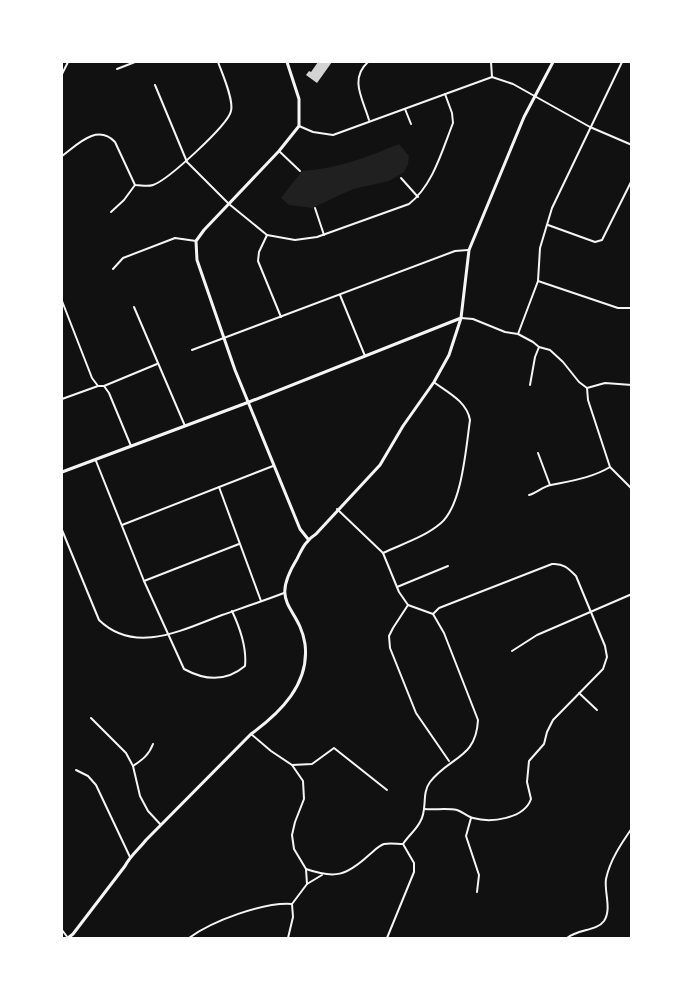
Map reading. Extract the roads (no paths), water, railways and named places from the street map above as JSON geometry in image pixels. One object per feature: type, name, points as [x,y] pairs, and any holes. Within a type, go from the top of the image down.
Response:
[{"type":"main road","points":[[287,62],[299,99],[298,126],[279,151],[204,230],[196,241],[196,260],[274,466],[300,529],[308,539]]},
{"type":"main road","points":[[68,939],[130,857],[251,734],[285,705],[297,688],[303,669],[305,645],[301,632],[288,609],[284,593],[287,578],[308,539],[316,534],[380,465],[449,355],[461,318],[469,250],[524,117],[553,62]]},
{"type":"main road","points":[[62,472],[249,402],[461,318]]},
{"type":"street","points":[[62,74],[68,62]]},
{"type":"street","points":[[117,69],[135,62]]},
{"type":"street","points":[[135,185],[156,184],[187,162],[231,111],[231,103],[218,62]]},
{"type":"street","points":[[368,62],[359,70],[357,81],[369,120]]},
{"type":"street","points":[[491,62],[492,77]]},
{"type":"street","points":[[518,334],[538,281],[540,248],[552,208],[622,62]]},
{"type":"street","points":[[298,126],[313,132],[333,135],[492,77],[513,84],[590,127],[632,145]]},
{"type":"street","points":[[155,85],[187,162],[229,204],[267,235],[295,240],[324,235],[409,204],[418,197],[429,182],[453,123],[446,94]]},
{"type":"street","points":[[405,109],[411,123]]},
{"type":"street","points":[[62,156],[88,137],[103,134],[115,142],[135,185]]},
{"type":"street","points":[[279,151],[300,171]]},
{"type":"street","points":[[401,178],[418,197]]},
{"type":"street","points":[[548,225],[595,242],[602,240],[632,180]]},
{"type":"street","points":[[111,212],[135,185]]},
{"type":"street","points":[[315,208],[324,235]]},
{"type":"street","points":[[267,235],[259,252],[258,261],[281,317]]},
{"type":"street","points":[[112,269],[123,258],[175,238],[196,241]]},
{"type":"street","points":[[192,350],[455,251],[469,250]]},
{"type":"street","points":[[538,281],[618,308],[632,308]]},
{"type":"street","points":[[340,295],[365,356]]},
{"type":"street","points":[[62,301],[63,310],[92,378],[98,386]]},
{"type":"street","points":[[134,307],[185,426]]},
{"type":"street","points":[[461,318],[473,319],[505,332],[518,334],[539,347],[550,350],[564,362],[586,388],[610,467],[632,489]]},
{"type":"street","points":[[530,385],[539,347]]},
{"type":"street","points":[[62,399],[104,386],[158,363]]},
{"type":"street","points":[[383,553],[441,523],[448,516],[456,501],[470,420],[464,405],[434,382]]},
{"type":"street","points":[[586,388],[605,383],[632,385]]},
{"type":"street","points":[[104,386],[131,446]]},
{"type":"street","points":[[538,453],[550,485]]},
{"type":"street","points":[[95,460],[144,581],[184,669],[195,675],[214,680],[235,674],[245,666],[246,656],[240,630],[232,611]]},
{"type":"street","points":[[122,525],[274,466]]},
{"type":"street","points":[[529,495],[550,485],[569,482],[610,467]]},
{"type":"street","points":[[219,487],[261,601]]},
{"type":"street","points":[[337,509],[383,553],[397,587],[408,605],[433,614],[444,633],[478,720],[477,733],[471,747],[461,757],[450,762],[428,785],[424,793],[421,822],[403,844]]},
{"type":"street","points":[[62,530],[99,620],[111,632],[147,638],[168,635],[284,593]]},
{"type":"street","points":[[144,581],[239,544]]},
{"type":"street","points":[[424,809],[455,809],[471,818],[499,820],[525,809],[531,799],[527,782],[529,761],[544,744],[553,720],[603,669],[607,657],[605,646],[576,576],[567,567],[558,563],[439,608],[433,614]]},
{"type":"street","points":[[397,587],[448,566]]},
{"type":"street","points":[[512,651],[537,635],[632,594]]},
{"type":"street","points":[[408,605],[389,636],[390,648],[416,713],[450,762]]},
{"type":"street","points":[[579,693],[597,710]]},
{"type":"street","points":[[91,717],[126,753],[133,766],[140,796],[148,811],[161,825]]},
{"type":"street","points":[[251,734],[292,765],[303,781],[304,799],[292,835],[294,849],[306,869],[307,884]]},
{"type":"street","points":[[133,766],[144,758],[153,744]]},
{"type":"street","points":[[292,765],[312,764],[334,748],[387,790]]},
{"type":"street","points":[[76,770],[88,776],[96,785],[130,857]]},
{"type":"street","points":[[471,818],[466,836],[479,875],[477,892]]},
{"type":"street","points":[[567,939],[580,930],[599,926],[605,920],[608,909],[605,891],[609,868],[632,828]]},
{"type":"street","points":[[306,869],[322,875],[341,875],[356,868],[378,847],[385,844],[403,844]]},
{"type":"street","points":[[387,939],[414,872],[414,863],[403,844]]},
{"type":"street","points":[[288,939],[293,917],[292,904],[307,884],[322,875]]},
{"type":"street","points":[[189,939],[201,929],[249,912],[274,905],[292,904]]},
{"type":"street","points":[[62,930],[68,939]]}]
